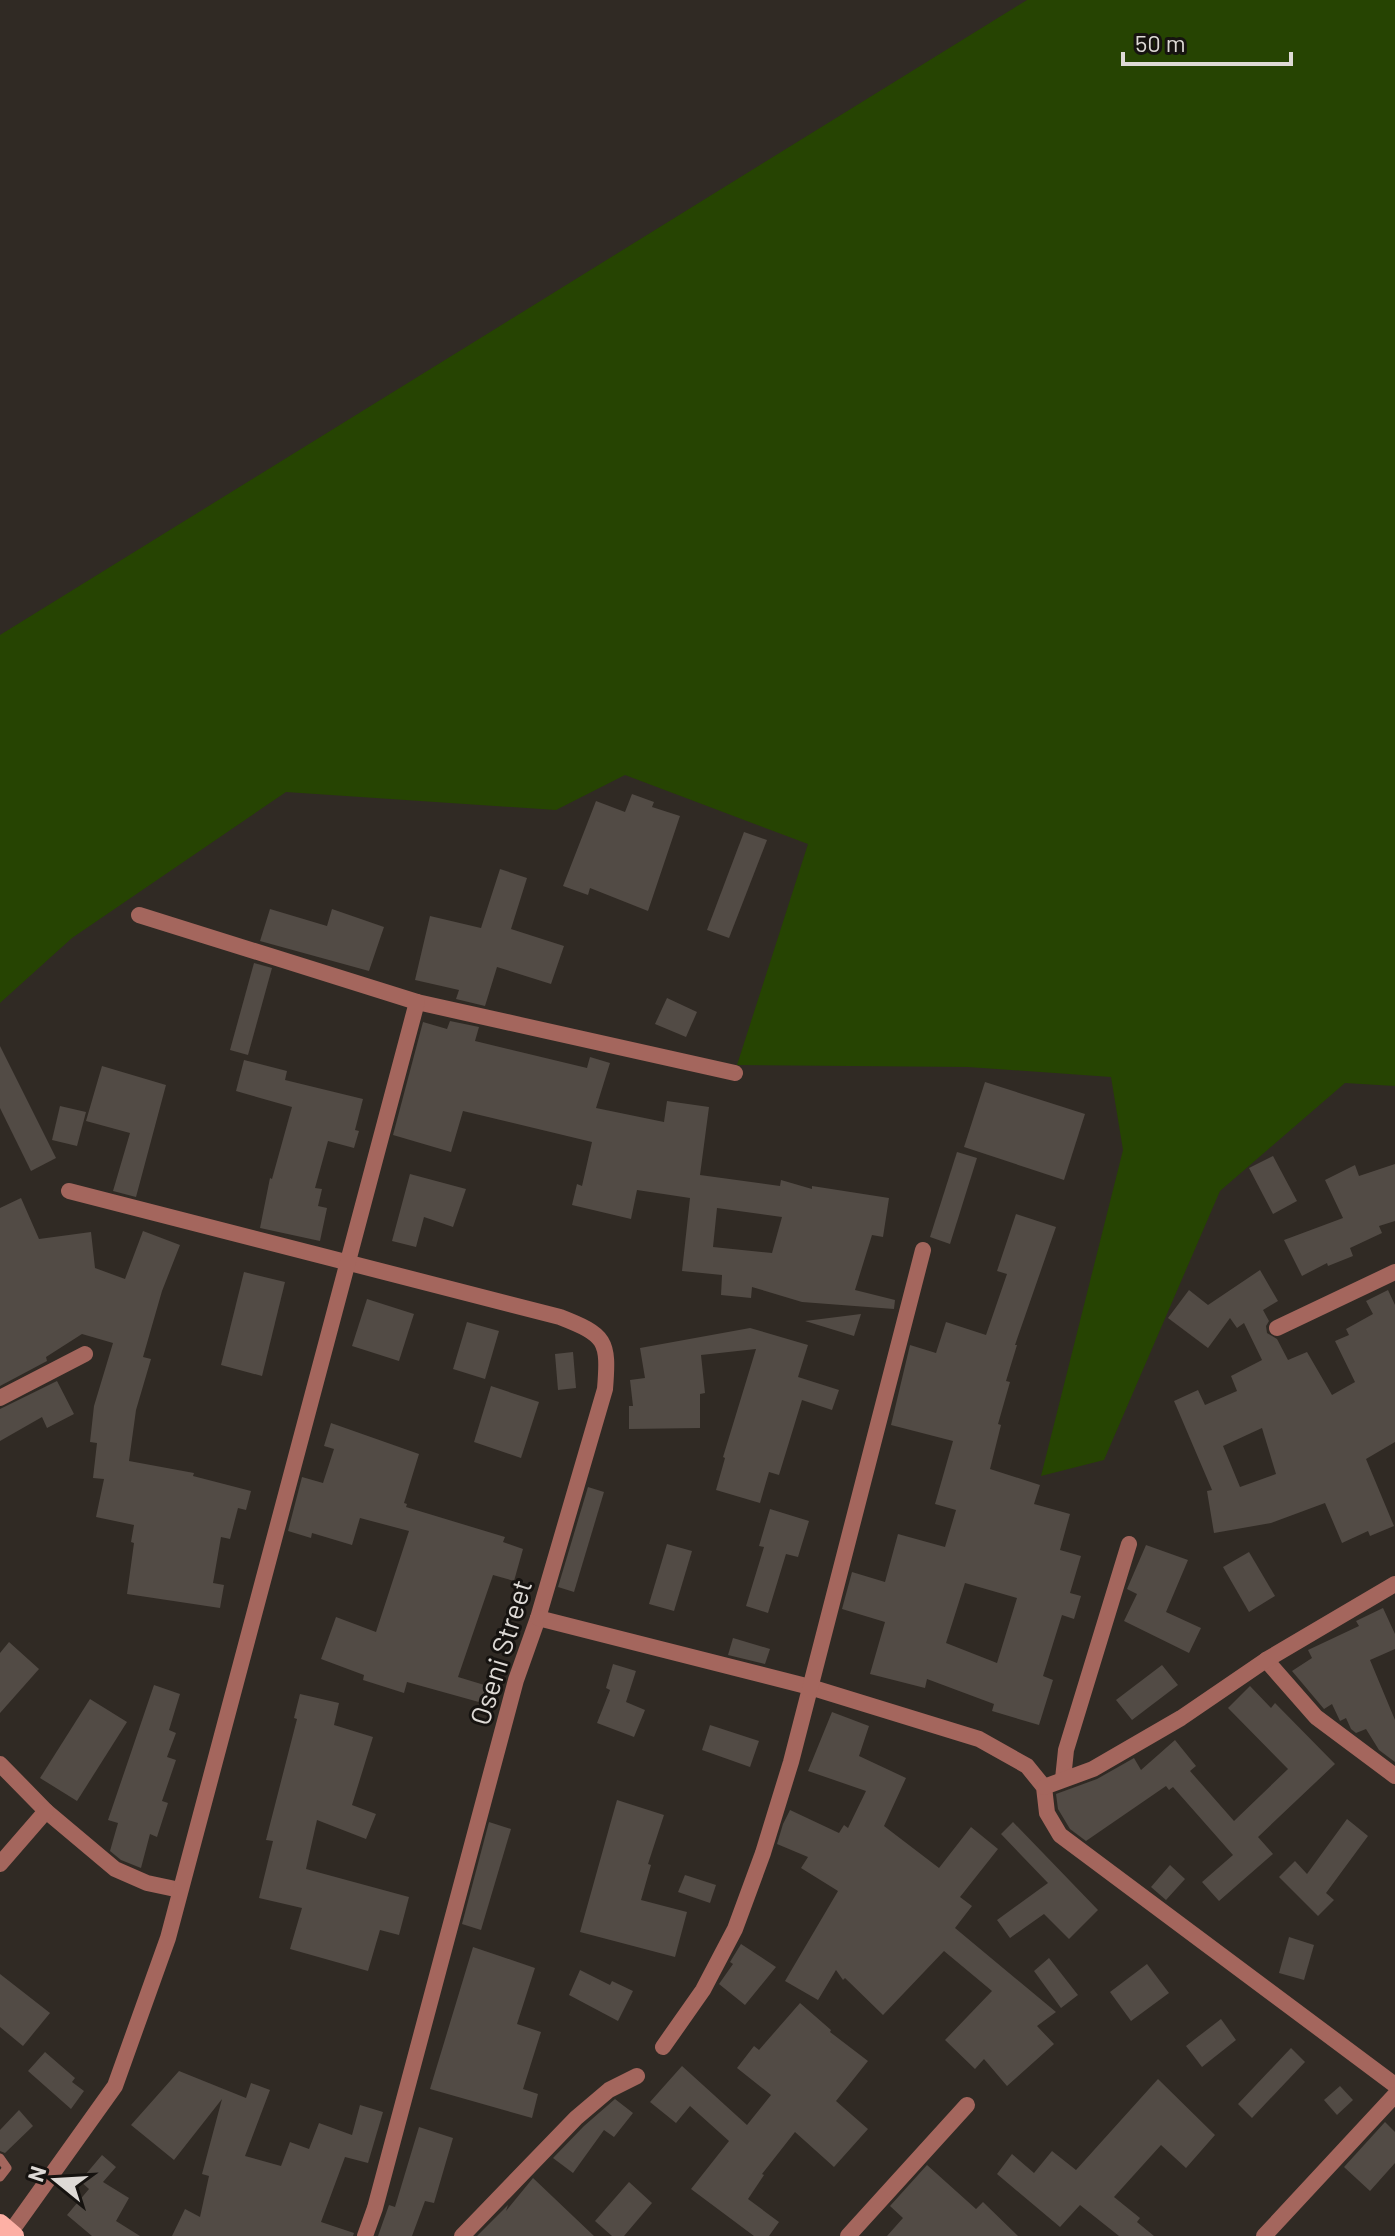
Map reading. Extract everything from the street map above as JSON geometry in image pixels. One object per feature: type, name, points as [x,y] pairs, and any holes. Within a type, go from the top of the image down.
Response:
[{"type":"street","points":[[139,915],[417,1002],[735,1073]]},
{"type":"street","points":[[8,2231],[115,2086],[168,1938],[417,1002]]},
{"type":"street","points":[[69,1191],[349,1262]]},
{"type":"street","points":[[663,2047],[703,1990],[735,1929],[763,1853],[791,1762],[923,1250]]},
{"type":"street","name":"Oseni Street","points":[[349,1262],[560,1317],[590,1329],[608,1355],[605,1389],[538,1618],[516,1680],[441,1969],[365,2236]]},
{"type":"street","points":[[1277,1328],[1395,1272]]},
{"type":"street","points":[[0,1398],[85,1354]]},
{"type":"street","points":[[1063,1779],[1066,1750],[1129,1544]]},
{"type":"street","points":[[1044,1787],[1093,1769],[1168,1725],[1266,1660],[1395,1584]]},
{"type":"street","points":[[538,1618],[810,1687],[979,1739],[1027,1766],[1044,1787],[1047,1813],[1060,1835],[1395,2085]]},
{"type":"street","points":[[1266,1660],[1316,1717],[1395,1776]]},
{"type":"street","points":[[0,1764],[46,1811],[115,1869],[147,1883],[180,1890]]},
{"type":"street","points":[[0,1864],[46,1811]]},
{"type":"street","points":[[462,2236],[576,2118],[609,2090],[637,2076]]},
{"type":"street","points":[[1264,2236],[1395,2095]]},
{"type":"street","points":[[848,2236],[967,2105]]},
{"type":"lane","points":[[0,2158],[7,2168],[0,2177]]},
{"type":"green space","points":[[1027,0],[1395,0],[1395,1086],[1345,1083],[1220,1191],[1104,1460],[1041,1476],[1123,1150],[1111,1077],[968,1067],[737,1065],[808,844],[625,775],[556,810],[286,792],[72,938],[0,1003],[0,635]]},
{"type":"building","points":[[632,794],[654,802],[652,807],[680,816],[648,911],[590,888],[588,895],[563,886],[596,801],[625,812]]},
{"type":"building","points":[[744,832],[767,840],[729,938],[707,930]]},
{"type":"building","points":[[500,869],[527,878],[511,929],[564,946],[551,984],[497,967],[485,1006],[456,999],[459,990],[415,980],[430,916],[481,928]]},
{"type":"building","points":[[270,909],[327,926],[332,909],[384,927],[369,971],[260,941]]},
{"type":"building","points":[[254,963],[272,968],[248,1055],[230,1050]]},
{"type":"building","points":[[667,998],[697,1012],[686,1037],[655,1024]]},
{"type":"building","points":[[450,1021],[479,1027],[475,1041],[587,1068],[590,1057],[610,1063],[596,1108],[664,1122],[667,1101],[709,1107],[700,1175],[780,1186],[781,1180],[812,1189],[812,1186],[889,1198],[883,1237],[872,1235],[855,1290],[895,1300],[894,1309],[802,1302],[752,1287],[751,1298],[721,1295],[722,1275],[682,1271],[690,1198],[637,1190],[631,1219],[572,1205],[577,1184],[582,1186],[592,1142],[463,1111],[451,1152],[393,1135],[423,1022],[447,1029]],"holes":[[[717,1208],[782,1217],[772,1253],[713,1247]]]},
{"type":"building","points":[[0,1046],[56,1158],[31,1171],[0,1108]]},
{"type":"building","points":[[244,1060],[287,1071],[285,1080],[363,1099],[354,1148],[328,1141],[315,1188],[322,1189],[318,1206],[327,1208],[320,1241],[260,1228],[270,1178],[292,1107],[236,1091]]},
{"type":"building","points":[[102,1066],[166,1085],[136,1197],[113,1191],[130,1133],[86,1121]]},
{"type":"building","points":[[985,1082],[1085,1114],[1064,1180],[964,1147]]},
{"type":"building","points":[[60,1106],[86,1112],[77,1146],[52,1140]]},
{"type":"building","points":[[957,1152],[977,1158],[950,1244],[930,1237]]},
{"type":"building","points":[[1273,1156],[1297,1201],[1273,1214],[1249,1168]]},
{"type":"building","points":[[1395,1164],[1395,1221],[1379,1226],[1382,1233],[1350,1248],[1353,1256],[1328,1266],[1327,1263],[1302,1276],[1284,1240],[1343,1218],[1325,1180],[1355,1165],[1359,1176]]},
{"type":"building","points":[[410,1174],[466,1189],[453,1227],[424,1217],[416,1247],[392,1241]]},
{"type":"building","points":[[21,1198],[39,1239],[91,1232],[95,1268],[125,1279],[143,1231],[180,1245],[162,1291],[143,1357],[151,1359],[136,1410],[129,1461],[194,1473],[193,1476],[251,1491],[246,1510],[238,1508],[230,1539],[221,1537],[213,1583],[224,1585],[220,1608],[127,1594],[134,1525],[96,1517],[104,1479],[93,1478],[97,1443],[90,1442],[94,1406],[113,1343],[82,1334],[46,1357],[47,1361],[0,1386],[0,1208]]},
{"type":"building","points":[[1016,1214],[1056,1227],[1015,1345],[1006,1381],[1010,1382],[990,1469],[1040,1485],[1034,1504],[1070,1514],[1060,1550],[1081,1556],[1070,1593],[1081,1596],[1074,1619],[1062,1615],[1043,1676],[1053,1680],[1039,1725],[992,1711],[994,1704],[927,1679],[925,1688],[870,1674],[885,1622],[842,1609],[852,1572],[885,1582],[898,1534],[945,1547],[956,1510],[935,1504],[953,1441],[891,1425],[910,1345],[936,1353],[946,1322],[986,1335],[1007,1274],[997,1271]],"holes":[[[965,1583],[1017,1598],[997,1663],[946,1643]]]},
{"type":"building","points":[[1260,1270],[1278,1301],[1263,1310],[1269,1321],[1267,1333],[1277,1339],[1288,1360],[1307,1352],[1332,1395],[1355,1382],[1335,1341],[1349,1335],[1346,1329],[1373,1314],[1366,1301],[1388,1290],[1395,1305],[1395,1442],[1366,1459],[1394,1526],[1370,1536],[1368,1531],[1342,1543],[1325,1503],[1271,1523],[1214,1533],[1207,1491],[1212,1490],[1174,1401],[1198,1390],[1205,1405],[1237,1391],[1231,1376],[1262,1360],[1244,1323],[1237,1328],[1230,1318],[1208,1348],[1168,1318],[1189,1290],[1208,1305]],"holes":[[[1262,1428],[1276,1474],[1240,1487],[1223,1446]]]},
{"type":"building","points":[[244,1272],[285,1282],[262,1376],[221,1365]]},
{"type":"building","points":[[367,1299],[414,1314],[399,1361],[352,1346]]},
{"type":"building","points":[[861,1314],[854,1336],[805,1321]]},
{"type":"building","points":[[467,1322],[499,1331],[485,1379],[453,1369]]},
{"type":"building","points":[[750,1328],[808,1345],[798,1377],[839,1390],[832,1410],[802,1400],[779,1475],[769,1472],[760,1503],[716,1490],[756,1349],[701,1355],[705,1393],[700,1394],[700,1428],[629,1429],[629,1406],[633,1406],[630,1380],[645,1378],[640,1348]]},
{"type":"building","points":[[573,1352],[576,1388],[558,1390],[555,1354]]},
{"type":"building","points":[[57,1381],[74,1414],[47,1428],[42,1417],[0,1441],[0,1409]]},
{"type":"building","points":[[491,1386],[539,1402],[521,1458],[474,1442]]},
{"type":"building","points":[[331,1423],[419,1454],[404,1503],[406,1507],[505,1537],[503,1542],[523,1549],[514,1581],[493,1575],[458,1677],[491,1687],[486,1704],[407,1682],[404,1693],[363,1680],[364,1675],[321,1659],[336,1617],[376,1632],[409,1531],[360,1518],[352,1545],[312,1533],[311,1538],[288,1531],[302,1477],[323,1483],[334,1449],[324,1446]]},
{"type":"building","points":[[588,1487],[604,1492],[574,1592],[558,1587]]},
{"type":"building","points":[[770,1509],[809,1521],[798,1557],[786,1554],[768,1613],[746,1606],[764,1547],[759,1546]]},
{"type":"building","points":[[667,1544],[692,1551],[674,1611],[649,1604]]},
{"type":"building","points":[[1146,1545],[1188,1560],[1166,1612],[1201,1628],[1189,1653],[1124,1621],[1137,1594],[1127,1589]]},
{"type":"building","points":[[1249,1552],[1275,1596],[1249,1612],[1223,1567]]},
{"type":"building","points":[[1383,1608],[1395,1634],[1395,1649],[1370,1660],[1395,1720],[1395,1762],[1379,1750],[1366,1729],[1356,1733],[1346,1718],[1340,1721],[1332,1704],[1324,1709],[1292,1671],[1312,1658],[1308,1650],[1359,1626],[1356,1621]]},
{"type":"building","points":[[733,1638],[770,1649],[765,1664],[728,1655]]},
{"type":"building","points":[[9,1642],[39,1669],[0,1713],[0,1653]]},
{"type":"building","points":[[613,1664],[636,1671],[626,1702],[645,1710],[634,1737],[597,1723],[610,1690],[606,1688]]},
{"type":"building","points":[[1162,1665],[1178,1685],[1132,1720],[1116,1700]]},
{"type":"building","points":[[154,1685],[180,1694],[169,1730],[176,1733],[167,1757],[176,1760],[162,1801],[168,1803],[157,1837],[150,1834],[141,1868],[121,1860],[110,1851],[118,1823],[108,1820]]},
{"type":"building","points":[[1250,1686],[1271,1708],[1275,1703],[1335,1764],[1258,1837],[1273,1854],[1219,1901],[1202,1882],[1233,1855],[1173,1787],[1169,1790],[1166,1786],[1086,1841],[1070,1829],[1058,1809],[1056,1794],[1097,1779],[1134,1758],[1141,1770],[1175,1740],[1196,1766],[1190,1771],[1234,1821],[1288,1769],[1228,1708]]},
{"type":"building","points":[[300,1694],[339,1703],[334,1725],[373,1737],[352,1805],[376,1814],[366,1839],[317,1820],[306,1869],[409,1897],[399,1935],[380,1930],[368,1971],[290,1949],[302,1908],[259,1898],[273,1841],[266,1840],[297,1719],[294,1718]]},
{"type":"building","points":[[90,1699],[127,1722],[77,1801],[40,1778]]},
{"type":"building","points":[[832,1712],[869,1726],[859,1756],[906,1778],[884,1826],[939,1868],[971,1827],[998,1849],[960,1897],[972,1906],[955,1928],[1056,2012],[1037,2026],[1054,2044],[1007,2086],[984,2059],[975,2069],[945,2040],[992,1991],[944,1951],[883,2015],[836,1970],[818,2000],[785,1981],[838,1891],[801,1868],[808,1857],[777,1844],[783,1824],[790,1810],[839,1833],[844,1825],[848,1828],[866,1791],[808,1771]]},
{"type":"building","points":[[710,1725],[759,1741],[750,1767],[702,1750]]},
{"type":"building","points":[[617,1800],[664,1815],[648,1864],[651,1865],[641,1900],[687,1912],[675,1957],[580,1932]]},
{"type":"building","points":[[1347,1819],[1368,1836],[1326,1893],[1334,1900],[1318,1916],[1279,1877],[1295,1861],[1307,1874]]},
{"type":"building","points":[[489,1822],[511,1829],[481,1930],[462,1924]]},
{"type":"building","points":[[1013,1822],[1098,1910],[1069,1939],[1044,1914],[1010,1938],[997,1920],[1048,1883],[1001,1834]]},
{"type":"building","points":[[1170,1865],[1185,1879],[1166,1900],[1151,1887]]},
{"type":"building","points":[[685,1875],[716,1885],[710,1903],[678,1892]]},
{"type":"building","points":[[1289,1937],[1314,1945],[1304,1980],[1279,1973]]},
{"type":"building","points":[[741,1944],[776,1967],[745,2005],[719,1984],[733,1964],[730,1962]]},
{"type":"building","points":[[473,1947],[535,1968],[517,2024],[541,2032],[523,2089],[538,2094],[532,2118],[430,2089]]},
{"type":"building","points":[[1049,1958],[1078,1995],[1061,2008],[1034,1971]]},
{"type":"building","points":[[1147,1964],[1169,1993],[1131,2021],[1110,1992]]},
{"type":"building","points":[[580,1970],[610,1985],[612,1981],[633,1991],[618,2021],[569,1995]]},
{"type":"building","points":[[0,1974],[50,2013],[23,2046],[0,2027]]},
{"type":"building","points":[[800,2003],[830,2032],[868,2061],[836,2101],[868,2129],[834,2167],[795,2132],[762,2174],[748,2199],[779,2222],[769,2236],[754,2236],[691,2189],[729,2141],[690,2106],[676,2123],[650,2102],[682,2066],[747,2125],[771,2095],[737,2068],[754,2046],[759,2050]]},
{"type":"building","points":[[1221,2019],[1236,2040],[1202,2067],[1186,2046]]},
{"type":"building","points":[[1291,2048],[1305,2062],[1252,2118],[1238,2104]]},
{"type":"building","points":[[45,2052],[75,2078],[72,2082],[84,2091],[71,2109],[28,2071]]},
{"type":"building","points":[[179,2071],[246,2098],[251,2083],[270,2090],[245,2156],[281,2166],[290,2142],[309,2149],[319,2123],[352,2135],[360,2105],[383,2112],[368,2163],[345,2157],[321,2222],[354,2233],[353,2236],[172,2236],[185,2209],[200,2217],[209,2176],[202,2174],[222,2099],[174,2160],[131,2125]]},
{"type":"building","points":[[1158,2079],[1215,2135],[1186,2168],[1161,2145],[1114,2197],[1140,2218],[1137,2222],[1154,2236],[1119,2236],[1080,2205],[1060,2227],[997,2174],[1012,2154],[1034,2173],[1052,2151],[1076,2170]]},
{"type":"building","points":[[1340,2086],[1353,2100],[1337,2115],[1324,2100]]},
{"type":"building","points":[[615,2099],[633,2113],[614,2137],[604,2130],[573,2173],[553,2158],[584,2126]]},
{"type":"building","points":[[19,2110],[33,2126],[5,2153],[0,2151],[0,2130]]},
{"type":"building","points":[[1385,2122],[1395,2132],[1395,2163],[1370,2191],[1344,2167]]},
{"type":"building","points":[[419,2127],[453,2138],[434,2203],[425,2201],[412,2236],[378,2236],[389,2205],[395,2207]]},
{"type":"building","points":[[102,2155],[116,2167],[103,2182],[129,2198],[116,2221],[140,2236],[92,2236],[67,2215],[89,2189],[80,2181]]},
{"type":"building","points":[[927,2165],[976,2209],[983,2202],[1018,2236],[887,2236],[903,2218],[890,2206]]},
{"type":"building","points":[[533,2178],[594,2236],[477,2236],[508,2205],[506,2211]]},
{"type":"building","points":[[629,2182],[652,2203],[624,2236],[612,2236],[595,2221]]}]
